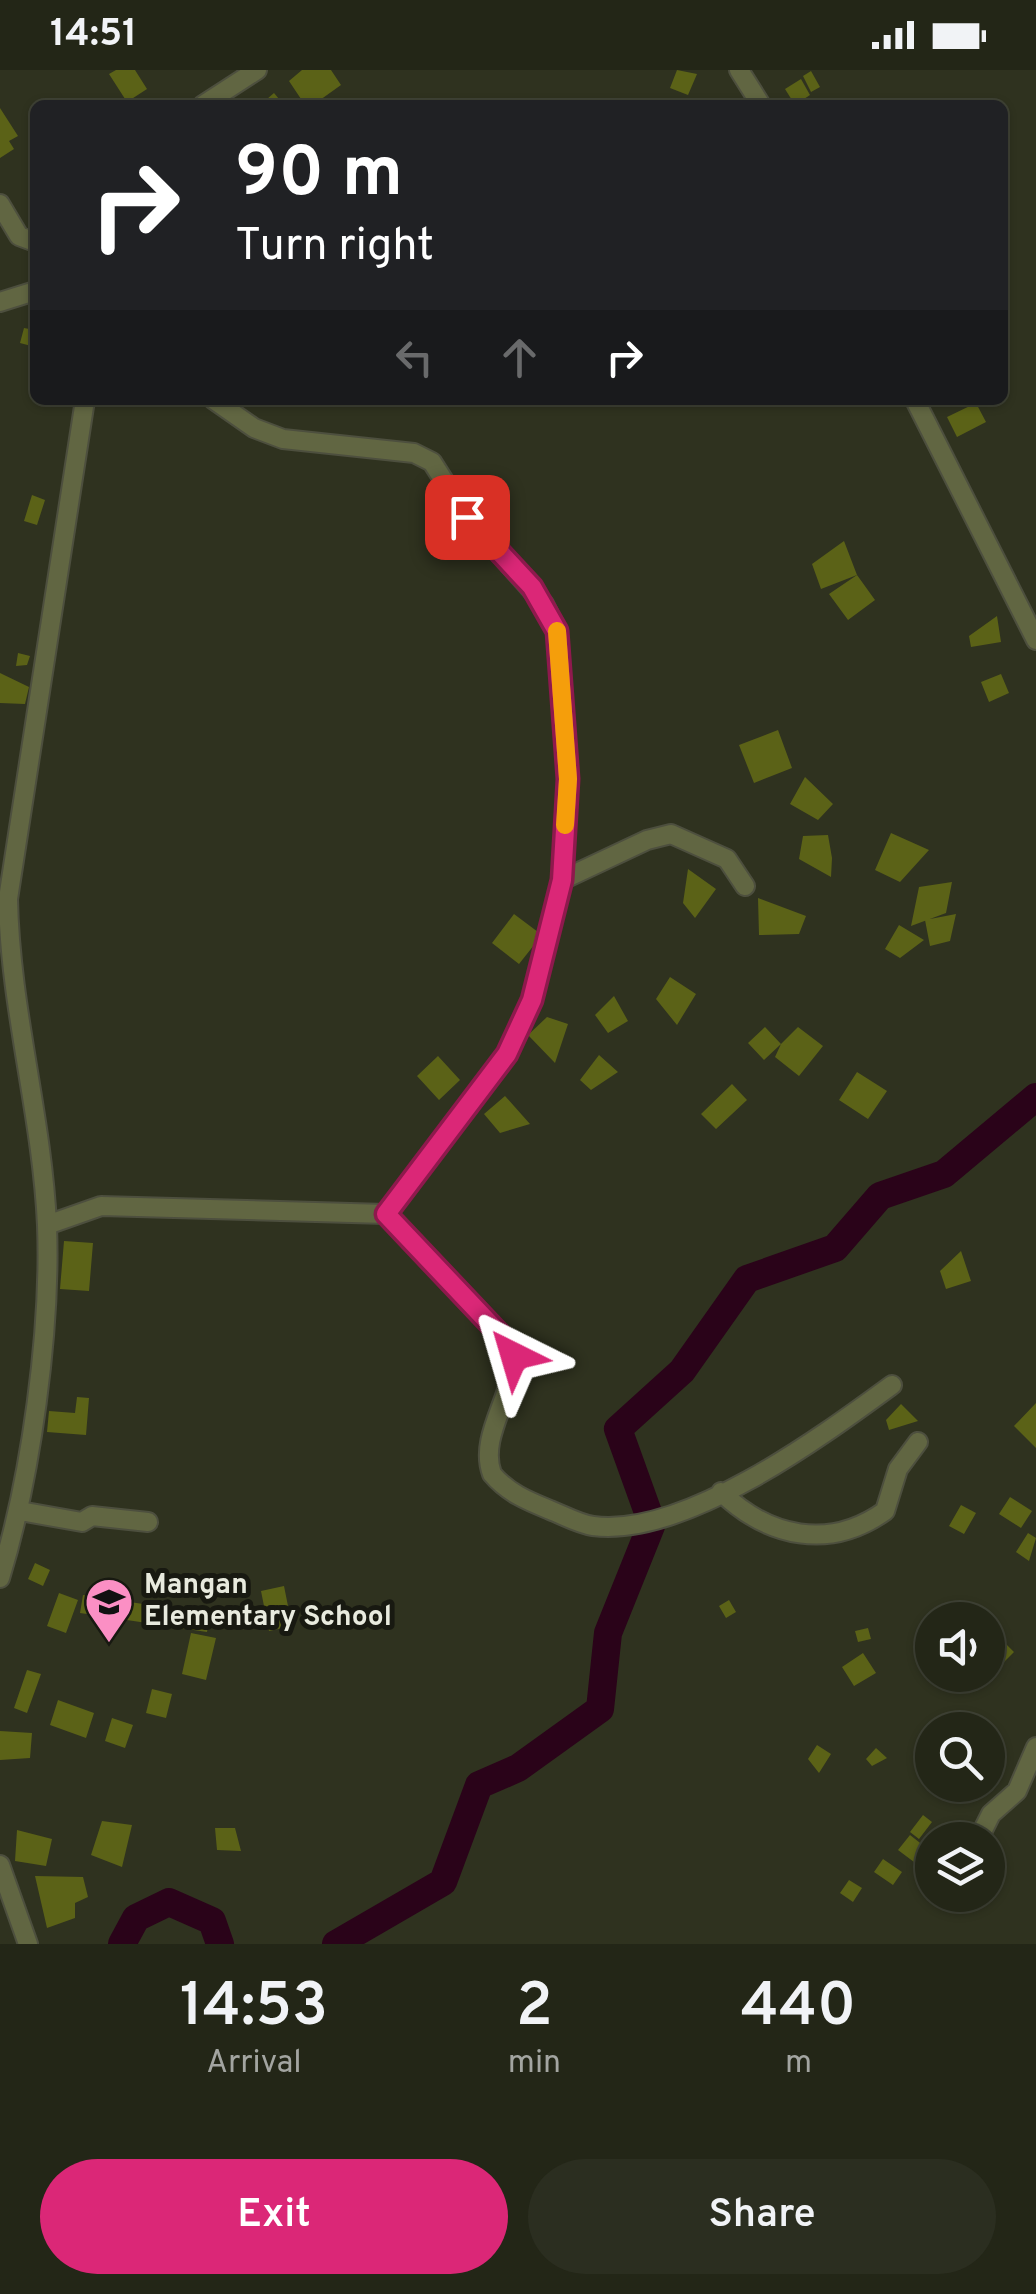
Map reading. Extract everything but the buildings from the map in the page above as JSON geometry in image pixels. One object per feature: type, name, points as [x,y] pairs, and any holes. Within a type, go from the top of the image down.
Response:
[{"type":"street","points":[[212,100],[258,70]]},
{"type":"street","points":[[739,70],[757,100]]},
{"type":"street","points":[[0,204],[19,236],[30,240]]},
{"type":"street","points":[[0,302],[30,293]]},
{"type":"street","points":[[0,1578],[20,1511],[34,1414],[46,1224],[8,947],[8,900],[84,405]]},
{"type":"street","points":[[221,405],[254,428],[283,439],[423,456],[442,473],[467,517],[538,596],[552,617],[560,650],[568,779],[562,880],[532,1000],[507,1054],[386,1214]]},
{"type":"street","points":[[918,405],[1036,640]]},
{"type":"street","points":[[562,880],[648,840],[671,834],[727,859],[745,886]]},
{"type":"street","points":[[46,1224],[101,1206],[386,1214],[512,1348],[509,1378],[488,1452],[492,1474],[502,1486],[524,1500],[591,1526],[648,1524],[721,1492],[791,1459],[892,1385]]},
{"type":"street","points":[[721,1492],[746,1516],[799,1536],[856,1530],[885,1511],[898,1469],[918,1442]]},
{"type":"street","points":[[20,1511],[76,1521],[92,1516],[148,1522]]},
{"type":"street","points":[[988,1822],[1018,1791],[1036,1747]]},
{"type":"street","points":[[0,1865],[28,1944]]},
{"type":"waterway","points":[[650,1518],[618,1429],[682,1371],[747,1279],[835,1248],[880,1196],[944,1174],[1036,1097]]},
{"type":"waterway","points":[[336,1944],[443,1882],[479,1785],[518,1768],[600,1709],[608,1633],[651,1526]]},
{"type":"waterway","points":[[122,1944],[136,1918],[169,1902],[212,1921],[220,1944]]},
{"type":"slow traffic","points":[[557,631],[568,779],[565,825]]},
{"type":"place","name":"Mangan Elementary School","points":[[109,1644]]},
{"type":"route","points":[[467,517],[532,587],[557,631],[568,779],[562,880],[532,1000],[507,1054],[386,1214],[508,1343],[514,1356]]}]
